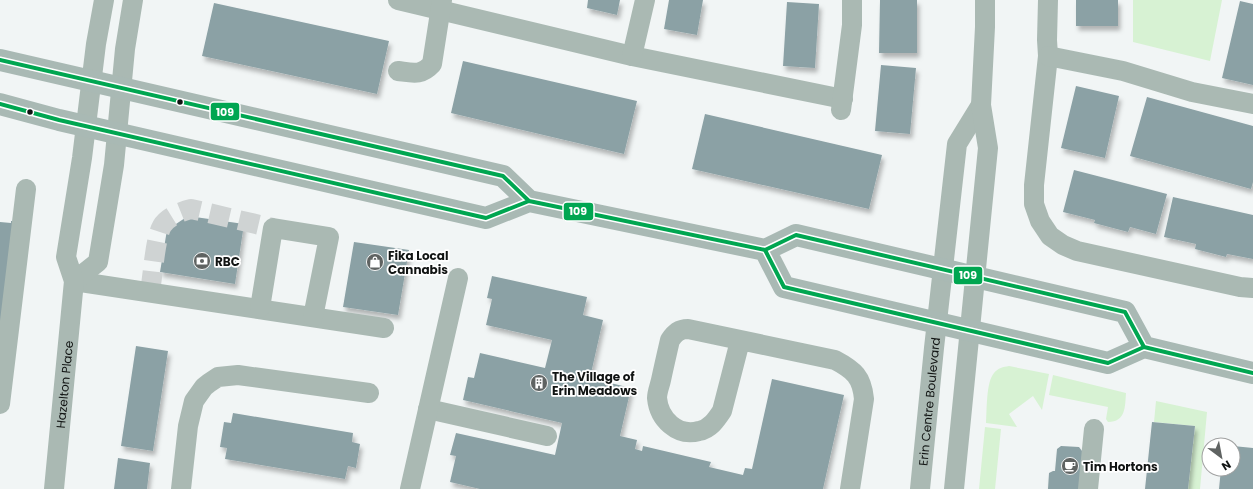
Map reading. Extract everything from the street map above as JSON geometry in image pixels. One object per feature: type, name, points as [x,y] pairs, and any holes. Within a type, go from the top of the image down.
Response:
[{"type":"main road","points":[[0,60],[503,176],[529,201],[765,250],[796,235],[1125,312],[1144,347]]},
{"type":"main road","points":[[0,104],[86,126],[486,218],[529,201]]},
{"type":"main road","points":[[765,250],[784,287],[1108,363],[1144,347],[1253,373]]},
{"type":"street","name":"Hazelton Place","points":[[54,489],[74,280],[66,257],[82,158],[104,0]]},
{"type":"street","points":[[74,280],[98,262],[114,165],[125,49],[133,0]]},
{"type":"street","points":[[398,0],[441,5],[632,56],[842,105],[852,25],[852,0]]},
{"type":"street","points":[[632,56],[645,0]]},
{"type":"street","name":"Erin Centre Boulevard","points":[[954,489],[988,148],[981,105],[985,0]]},
{"type":"street","points":[[1048,0],[1048,56],[1034,185],[1034,204],[1040,221],[1050,236],[1063,245],[1078,251],[1240,287],[1253,288]]},
{"type":"street","points":[[398,71],[417,74],[427,70],[432,64],[441,5]]},
{"type":"street","points":[[1048,56],[1123,70],[1192,92],[1253,104]]},
{"type":"street","name":"Erin Centre Boulevard","points":[[920,489],[957,144],[981,105]]},
{"type":"street","points":[[0,404],[26,189]]},
{"type":"street","points":[[260,308],[273,228],[329,237],[312,317]]},
{"type":"street","points":[[410,489],[458,278]]},
{"type":"street","points":[[74,280],[384,328]]},
{"type":"street","points":[[740,341],[722,412],[716,420],[709,427],[700,431],[689,432],[676,429],[668,423],[660,412],[657,396],[670,340],[682,329],[835,360],[853,371],[863,387],[864,399],[850,489]]},
{"type":"street","points":[[181,489],[188,426],[194,401],[204,387],[218,377],[238,375],[369,394]]},
{"type":"street","points":[[428,409],[546,436]]},
{"type":"street","points":[[1088,489],[1094,430]]},
{"type":"green space","points":[[1133,0],[1222,0],[1210,61],[1133,42]]},
{"type":"green space","points":[[1009,366],[1049,374],[1042,410],[1033,396],[1009,414],[1017,427],[986,423],[988,389],[991,377],[997,370]]},
{"type":"green space","points":[[1053,375],[1126,393],[1125,408],[1121,416],[1114,421],[1108,422],[1106,419],[1108,407],[1049,395]]},
{"type":"green space","points":[[1156,401],[1207,412],[1205,437],[1201,437],[1200,489],[1188,489],[1195,426],[1154,422]]},
{"type":"green space","points":[[985,427],[1001,429],[995,489],[979,489]]},
{"type":"building","points":[[588,0],[620,0],[617,15],[587,8]]},
{"type":"building","points":[[669,0],[703,0],[697,35],[664,29]]},
{"type":"building","points":[[880,0],[917,0],[917,53],[879,53]]},
{"type":"building","points":[[1076,0],[1118,0],[1118,26],[1076,26]]},
{"type":"building","points":[[1240,1],[1253,4],[1253,85],[1222,78]]},
{"type":"building","points":[[787,2],[819,4],[815,68],[783,66]]},
{"type":"building","points":[[214,3],[389,41],[377,94],[202,56]]},
{"type":"building","points":[[463,61],[637,101],[624,154],[451,113]]},
{"type":"building","points":[[881,65],[916,68],[910,134],[875,131]]},
{"type":"building","points":[[1076,86],[1119,96],[1105,158],[1061,148]]},
{"type":"building","points":[[1147,97],[1253,126],[1253,182],[1251,189],[1130,156]]},
{"type":"building","points":[[705,114],[882,155],[869,209],[692,169]]},
{"type":"building","points":[[1074,170],[1167,194],[1156,234],[1130,227],[1128,232],[1094,223],[1095,220],[1063,212]]},
{"type":"building","points":[[1173,197],[1253,215],[1253,259],[1227,254],[1226,257],[1195,249],[1196,244],[1164,237]]},
{"type":"building","points":[[188,216],[244,224],[235,284],[160,272],[167,230]]},
{"type":"building","points":[[11,221],[17,221],[0,328],[0,222],[11,223]]},
{"type":"building","points":[[354,242],[409,250],[398,315],[343,307]]},
{"type":"building","name":"The Village of Erin Meadows","points":[[492,276],[587,297],[583,315],[603,320],[590,378],[631,388],[620,436],[637,440],[635,449],[642,451],[643,446],[711,462],[709,467],[743,475],[745,468],[752,469],[772,379],[844,395],[823,489],[480,489],[450,482],[456,456],[450,455],[456,433],[555,455],[562,423],[463,400],[468,377],[474,378],[480,353],[545,368],[552,340],[486,325],[492,299],[487,298]]},
{"type":"building","points":[[136,346],[168,351],[153,451],[121,446]]},
{"type":"building","points":[[233,413],[353,433],[352,442],[360,444],[356,468],[348,466],[345,479],[225,459],[227,448],[220,447],[224,422],[231,423]]},
{"type":"building","points":[[1152,422],[1195,426],[1188,489],[1145,489]]},
{"type":"building","name":"Tim Hortons","points":[[1061,446],[1079,447],[1082,451],[1082,489],[1048,489],[1049,473],[1055,471],[1057,449]]},
{"type":"building","points":[[1241,447],[1253,448],[1253,489],[1219,489],[1220,477],[1241,477]]},
{"type":"building","points":[[118,458],[150,463],[147,489],[114,489]]},
{"type":"tunnel","points":[[150,291],[156,248],[160,232],[164,223],[175,215],[191,209],[273,228]]},
{"type":"transit line","name":"109","points":[[0,60],[503,176],[529,201],[765,250],[796,235],[1125,312],[1144,347]]},
{"type":"transit line","name":"109","points":[[0,104],[59,120],[486,218],[529,201]]},
{"type":"transit line","name":"109","points":[[765,250],[784,287],[1108,363],[1144,347],[1253,373]]},
{"type":"place","name":"RBC","points":[[202,261]]},
{"type":"place","name":"Fika Local Cannabis","points":[[375,262]]},
{"type":"place","name":"The Village of Erin Meadows","points":[[539,383]]},
{"type":"place","name":"Tim Hortons","points":[[1070,466]]}]
